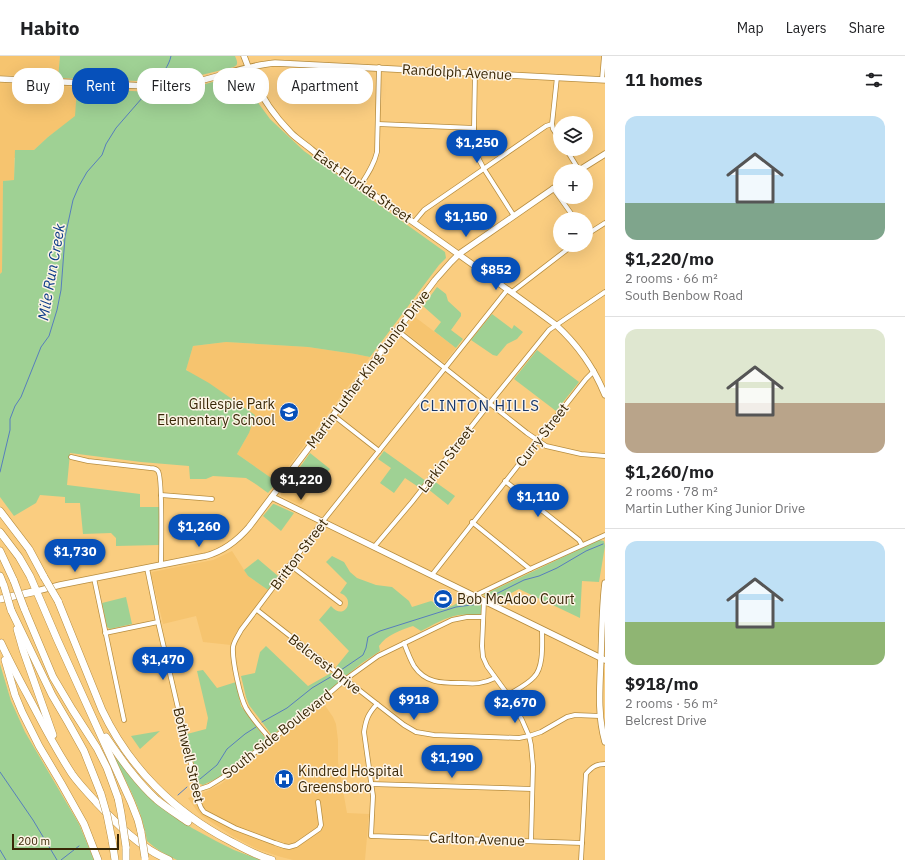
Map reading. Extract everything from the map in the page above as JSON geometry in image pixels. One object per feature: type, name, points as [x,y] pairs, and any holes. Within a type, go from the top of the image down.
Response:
[{"type":"highway","points":[[0,511],[29,549],[58,601],[108,724],[116,736],[136,764],[156,788],[185,814],[240,847]]},
{"type":"highway","points":[[0,532],[19,557],[30,576],[57,639],[132,802],[141,832],[145,859]]},
{"type":"highway","points":[[0,551],[14,581],[53,677],[97,748],[107,768],[118,798],[126,847],[126,860]]},
{"type":"highway","points":[[0,576],[12,610],[23,650],[54,738],[63,759]]},
{"type":"highway","name":"Martin Luther King Junior Drive","points":[[0,599],[37,591]]},
{"type":"highway","points":[[12,610],[52,695],[70,724],[84,752],[101,794],[107,815],[115,860]]},
{"type":"highway","points":[[0,642],[12,668],[53,743],[82,787],[116,823],[136,840],[169,860]]},
{"type":"highway","points":[[0,642],[15,695],[22,712],[39,746],[84,824],[98,860]]},
{"type":"highway","points":[[85,698],[103,733],[117,753],[133,774],[158,800],[192,824],[222,840],[272,860]]},
{"type":"main road","name":"East Florida Street","points":[[244,56],[258,90],[269,107],[291,133],[321,158],[414,222],[556,325],[568,336],[584,356],[594,371],[605,395]]},
{"type":"main road","name":"Randolph Avenue","points":[[0,79],[167,87],[190,84],[248,67],[275,63],[379,67],[604,80]]},
{"type":"main road","points":[[589,164],[605,154]]},
{"type":"main road","name":"Martin Luther King Junior Drive","points":[[37,591],[60,585],[206,556],[232,544],[243,534],[272,497],[435,280],[451,262],[459,254],[553,188]]},
{"type":"main road","points":[[272,497],[603,659]]},
{"type":"main road","points":[[605,583],[603,659],[599,702],[605,742]]},
{"type":"street","points":[[604,56],[604,80]]},
{"type":"street","points":[[360,186],[375,161],[377,152],[379,67]]},
{"type":"street","points":[[475,72],[475,152],[514,216]]},
{"type":"street","points":[[553,129],[552,124],[557,77]]},
{"type":"street","points":[[378,124],[474,128]]},
{"type":"street","points":[[414,222],[424,210],[546,126],[552,124]]},
{"type":"street","points":[[593,231],[605,223]]},
{"type":"street","name":"Britton Street","points":[[271,740],[245,706],[234,664],[233,653],[236,638],[323,521],[444,368],[510,291],[563,252]]},
{"type":"street","name":"Larkin Street","points":[[374,547],[412,502],[549,330],[605,292]]},
{"type":"street","points":[[398,331],[489,404],[546,446],[581,454],[605,456]]},
{"type":"street","name":"Curry Street","points":[[432,575],[537,440],[594,371]]},
{"type":"street","points":[[333,415],[379,451]]},
{"type":"street","points":[[71,457],[88,461],[156,468],[159,471],[161,475],[162,565]]},
{"type":"street","points":[[505,481],[579,540],[582,545]]},
{"type":"street","points":[[161,495],[212,499]]},
{"type":"street","points":[[472,522],[530,569]]},
{"type":"street","points":[[474,596],[605,535]]},
{"type":"street","points":[[290,565],[340,603]]},
{"type":"street","name":"Bothwell Street","points":[[147,568],[197,790],[198,802],[201,808],[204,812],[235,828],[275,844],[289,847],[296,845],[320,829],[321,825],[318,802]]},
{"type":"street","points":[[94,578],[124,720]]},
{"type":"street","points":[[484,602],[483,656],[487,666],[508,695],[526,728],[533,754],[530,841]]},
{"type":"street","name":"Belcrest Drive","points":[[257,610],[404,725],[416,732],[434,735],[519,738],[541,732],[567,717],[575,715],[600,716]]},
{"type":"street","name":"South Side Boulevard","points":[[197,790],[209,786],[222,778],[311,709],[346,679],[378,656],[452,620],[483,617]]},
{"type":"street","points":[[106,633],[158,622]]},
{"type":"street","points":[[508,695],[534,677],[538,672],[540,664],[542,630]]},
{"type":"street","points":[[404,643],[414,667],[426,678],[433,681],[478,684],[488,682],[495,678]]},
{"type":"street","points":[[377,704],[370,712],[364,732],[371,784],[532,789]]},
{"type":"street","points":[[581,860],[586,774],[595,765],[605,764]]},
{"type":"street","name":"Carlton Avenue","points":[[371,784],[373,796],[372,836],[582,843]]},
{"type":"shaded area","points":[[0,56],[60,56],[59,68],[12,68],[12,76],[0,75]]},
{"type":"shaded area","points":[[0,83],[12,83],[12,104],[64,104],[64,86],[72,87],[72,104],[76,104],[76,116],[48,137],[34,150],[14,158],[14,180],[3,181],[2,272],[0,274]]},
{"type":"shaded area","points":[[415,317],[456,348],[445,362],[405,332]]},
{"type":"shaded area","name":"Gillespie Park Elementary School","points":[[226,342],[308,347],[370,357],[277,482],[237,454],[249,433],[186,369],[193,346]]},
{"type":"shaded area","points":[[295,474],[314,489],[301,505],[281,496],[281,493]]},
{"type":"shaded area","points":[[232,551],[248,576],[268,590],[237,631],[231,645],[203,642],[196,616],[163,624],[151,574],[152,572],[213,560]]},
{"type":"shaded area","name":"Kindred Hospital Greensboro","points":[[324,704],[336,724],[338,762],[347,813],[369,814],[365,860],[293,860],[281,857],[257,849],[234,837],[202,816],[197,811],[188,798],[221,784]]},
{"type":"green space","points":[[60,56],[235,56],[237,62],[235,66],[230,68],[213,68],[213,72],[205,74],[205,68],[137,68],[137,81],[129,81],[129,68],[72,68],[72,79],[64,78],[64,68],[59,68]]},
{"type":"green space","points":[[213,82],[213,104],[259,104],[270,119],[304,151],[445,252],[446,258],[439,265],[370,357],[308,347],[226,342],[193,346],[186,370],[209,383],[255,415],[249,433],[237,454],[277,482],[268,493],[246,478],[213,476],[206,479],[190,479],[189,466],[141,462],[70,453],[67,485],[140,494],[140,507],[160,507],[159,545],[116,546],[116,538],[111,533],[83,534],[80,503],[65,503],[65,497],[40,495],[36,503],[14,516],[0,497],[0,274],[2,272],[3,181],[14,180],[15,150],[34,150],[75,116],[76,104],[129,104],[129,91],[137,91],[137,104],[205,104],[205,84]]},
{"type":"green space","points":[[437,287],[446,294],[448,301],[461,313],[461,316],[451,330],[463,339],[456,348],[434,331],[441,322],[423,306]]},
{"type":"green space","points":[[492,314],[512,329],[514,325],[523,332],[517,339],[507,344],[497,356],[493,355],[471,340]]},
{"type":"green space","points":[[537,350],[579,382],[556,411],[514,379]]},
{"type":"green space","points":[[384,451],[426,481],[420,488],[405,478],[394,493],[380,483],[391,468],[378,459]]},
{"type":"green space","points":[[310,453],[330,469],[314,489],[295,474]]},
{"type":"green space","points":[[434,481],[455,496],[448,505],[428,489]]},
{"type":"green space","points":[[273,504],[294,513],[281,531],[263,516]]},
{"type":"green space","points":[[599,540],[604,541],[605,546],[599,582],[582,581],[580,618],[519,589],[496,601],[483,595]]},
{"type":"green space","points":[[332,556],[344,562],[350,572],[357,578],[376,585],[392,587],[409,601],[412,607],[431,601],[445,606],[452,606],[464,597],[481,605],[481,614],[454,616],[421,631],[413,626],[399,631],[382,642],[379,646],[380,651],[345,675],[336,667],[349,651],[319,620],[331,606],[340,612],[347,608],[348,604],[348,600],[340,593],[347,583],[326,562]]},
{"type":"green space","points":[[258,559],[278,576],[268,590],[248,576],[244,570]]},
{"type":"green space","points":[[126,597],[132,624],[110,629],[107,627],[102,603]]},
{"type":"green space","points":[[266,646],[308,686],[331,673],[340,679],[340,682],[274,734],[271,734],[249,705],[241,676],[255,673],[260,652]]},
{"type":"green space","points":[[0,664],[11,701],[25,732],[79,824],[94,860],[0,860]]},
{"type":"green space","points":[[203,670],[217,688],[236,682],[241,706],[266,741],[218,778],[203,785],[198,783],[187,734],[206,729],[208,718],[197,671]]},
{"type":"green space","points":[[160,731],[140,749],[131,736]]},
{"type":"green space","points":[[117,758],[169,812],[192,828],[216,841],[234,850],[261,860],[177,860],[165,854],[147,841],[139,809],[115,759]]},
{"type":"waterway","name":"Mile Run Creek","points":[[166,68],[171,56]]},
{"type":"waterway","name":"Mile Run Creek","points":[[0,472],[10,430],[10,419],[15,406],[21,397],[41,347],[49,336],[57,310],[61,290],[65,237],[73,200],[87,172],[102,155],[106,144],[116,128],[137,104]]},
{"type":"waterway","points":[[490,597],[524,580],[539,576],[557,568],[586,551],[603,544]]},
{"type":"waterway","points":[[341,670],[363,655],[368,637],[380,631],[456,607],[479,604]]},
{"type":"waterway","points":[[262,722],[287,708],[312,688],[334,675]]},
{"type":"waterway","points":[[200,779],[217,765],[227,749],[256,727]]},
{"type":"waterway","points":[[0,772],[33,820],[57,860]]},
{"type":"waterway","points":[[178,795],[187,787]]},
{"type":"waterway","points":[[61,860],[79,846]]},
{"type":"waterway","points":[[0,850],[6,860]]},
{"type":"place","name":"Gillespie Park Elementary School","points":[[289,412]]},
{"type":"place","name":"Bob McAdoo Court","points":[[443,599]]},
{"type":"place","name":"Kindred Hospital Greensboro","points":[[284,779]]},
{"type":"district","name":"CLINTON HILLS","points":[[480,405]]}]
